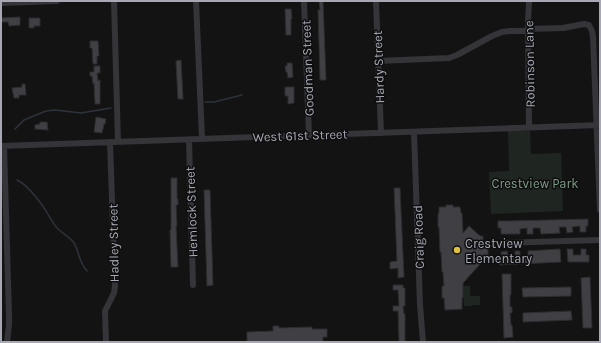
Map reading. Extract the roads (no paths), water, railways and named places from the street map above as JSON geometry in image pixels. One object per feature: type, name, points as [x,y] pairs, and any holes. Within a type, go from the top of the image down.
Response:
[{"type":"street","points":[[1,3],[57,1]]},
{"type":"street","points":[[114,1],[118,142]]},
{"type":"street","points":[[196,1],[202,138]]},
{"type":"street","name":"Goodman Street","points":[[304,1],[309,135]]},
{"type":"street","name":"Hardy Street","points":[[376,1],[381,133]]},
{"type":"street","name":"Robinson Lane","points":[[528,1],[530,127]]},
{"type":"street","points":[[378,61],[449,58],[464,52],[502,32],[563,28],[584,24],[588,25],[592,31],[593,37],[599,125],[600,210]]},
{"type":"street","name":"West 61st Street","points":[[2,146],[599,125]]},
{"type":"street","name":"Craig Road","points":[[414,132],[423,342]]},
{"type":"street","name":"Hemlock Street","points":[[189,140],[193,285]]},
{"type":"street","name":"Hadley Street","points":[[106,342],[105,311],[114,292],[115,286],[110,142]]},
{"type":"street","points":[[2,146],[9,320],[7,342]]},
{"type":"street","points":[[503,243],[600,240]]},
{"type":"waterway","points":[[205,102],[214,102],[242,95]]},
{"type":"waterway","points":[[15,129],[24,120],[46,111],[55,110],[81,113],[111,108]]},
{"type":"waterway","points":[[17,180],[35,196],[60,231],[71,239],[82,264],[87,271]]},
{"type":"place","name":"Crestview Elementary","points":[[457,250]]},
{"type":"park label","name":"Crestview Park","points":[[535,183]]}]
